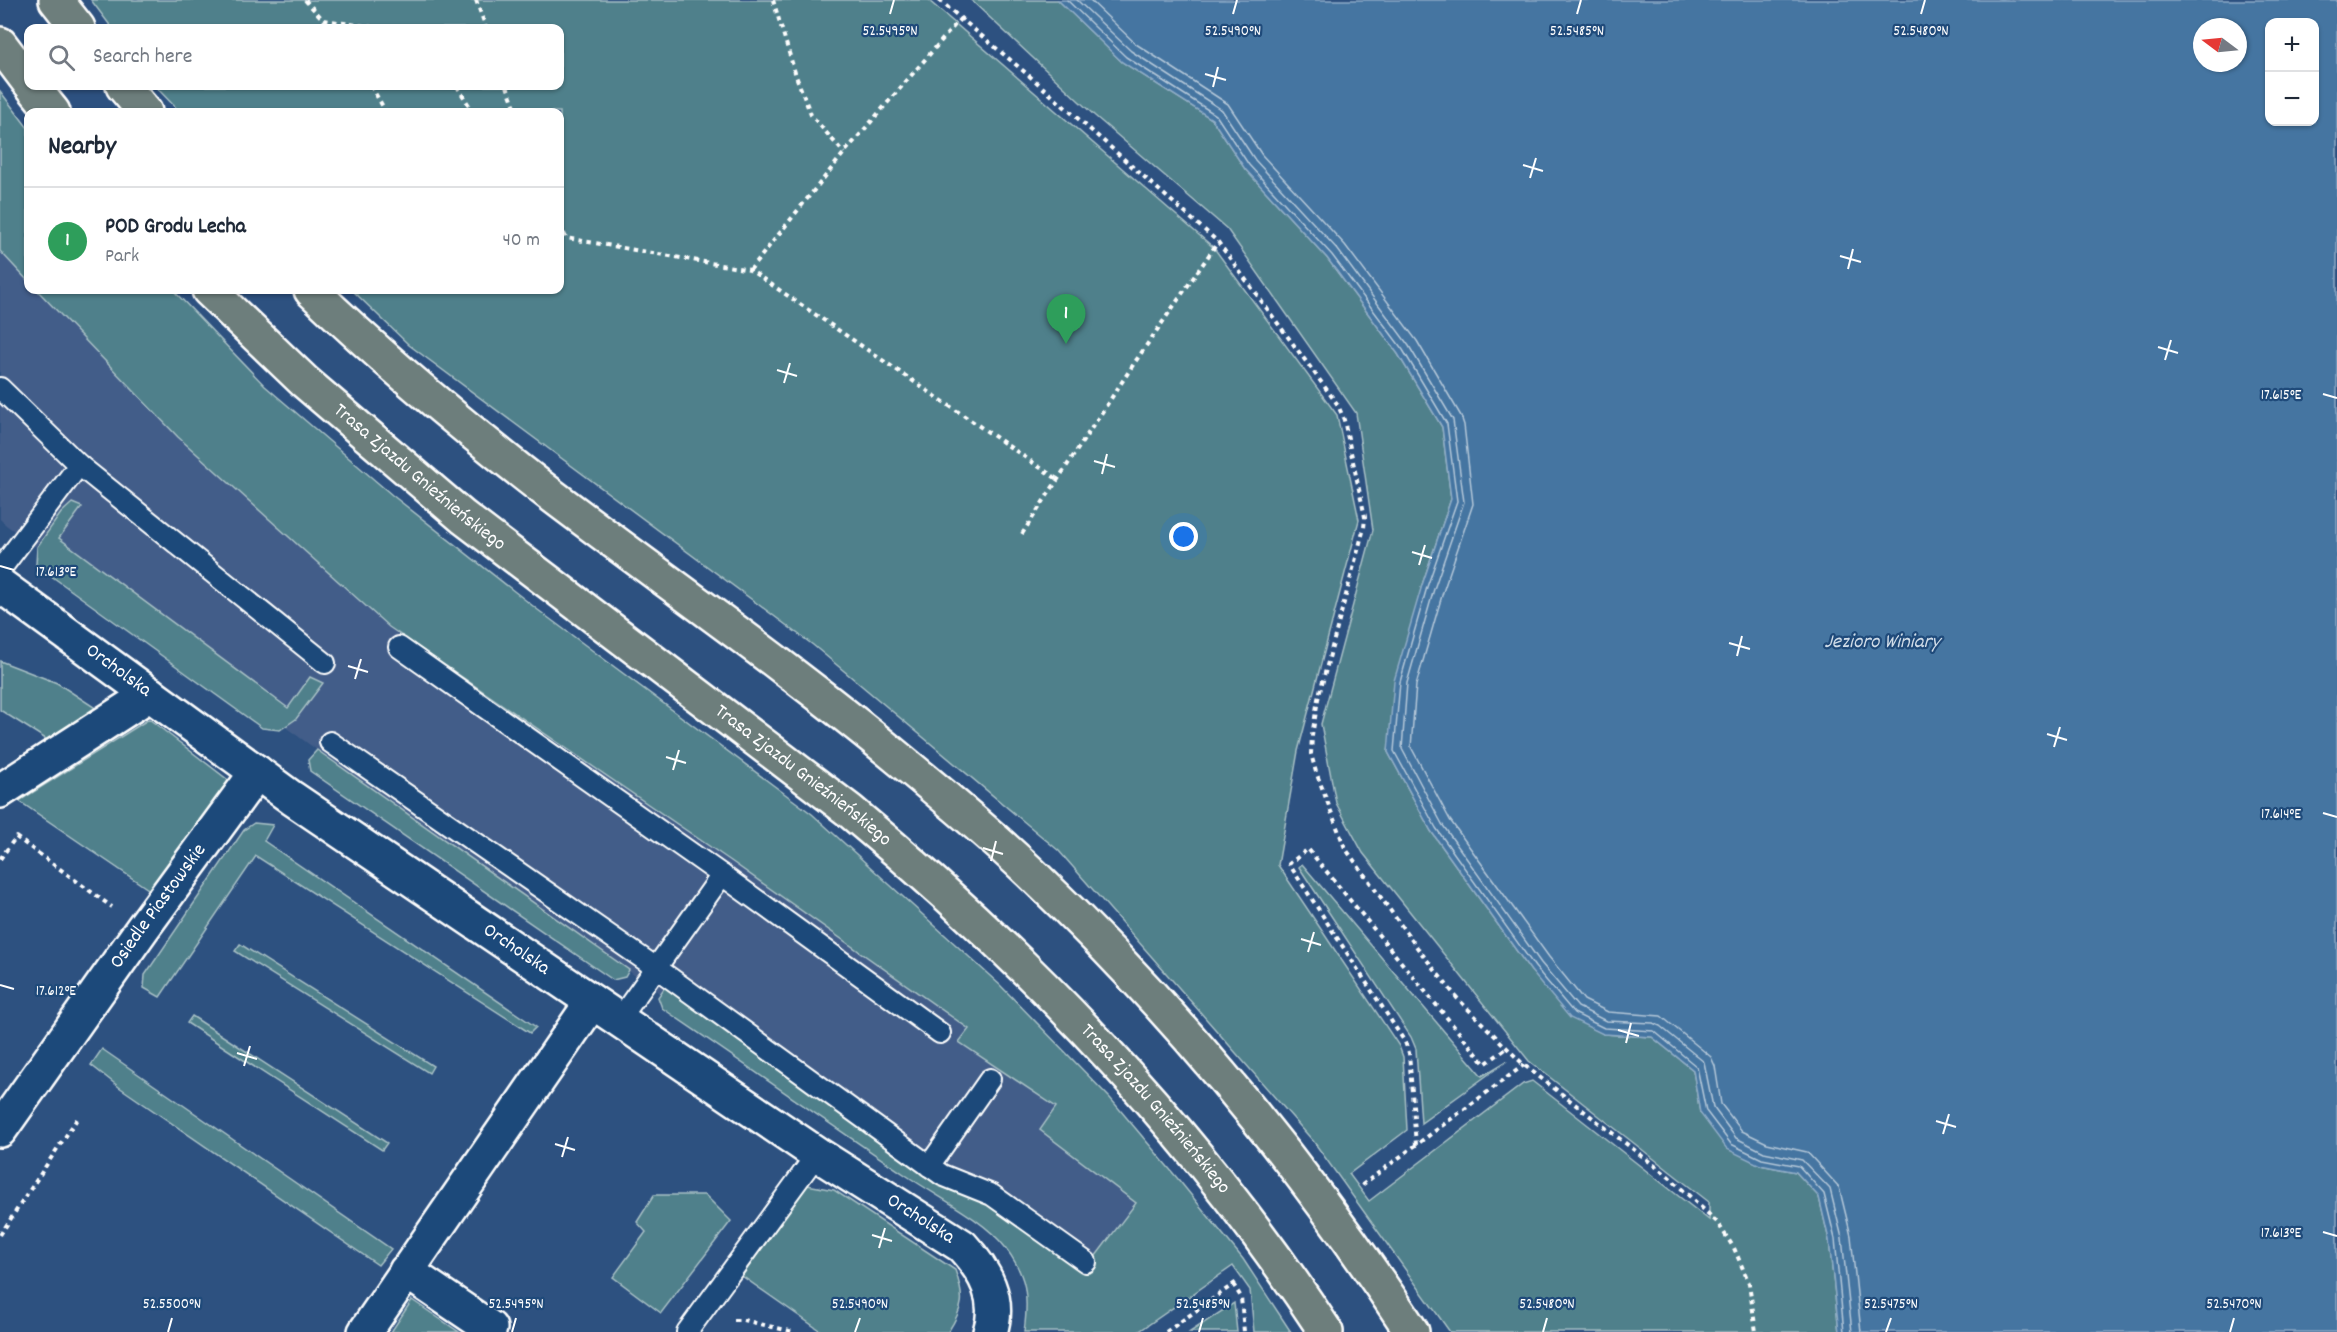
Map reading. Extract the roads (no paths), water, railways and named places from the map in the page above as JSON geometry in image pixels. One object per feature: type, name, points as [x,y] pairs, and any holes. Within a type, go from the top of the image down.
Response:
[{"type":"main road","points":[[56,0],[75,24]]},
{"type":"main road","points":[[0,44],[24,76]]},
{"type":"main road","points":[[35,90],[50,108]]},
{"type":"main road","points":[[126,90],[142,108]]},
{"type":"main road","name":"Trasa Zjazdu Gnieźnieńskiego","points":[[213,294],[305,382],[446,502],[850,811],[906,857],[1001,945],[1092,1036],[1163,1116],[1226,1192],[1326,1332]]},
{"type":"main road","points":[[315,294],[417,386],[547,491],[784,669],[894,755],[1030,873],[1140,983],[1240,1097],[1324,1205],[1412,1332]]},
{"type":"street","name":"Orcholska","points":[[0,585],[257,772],[592,1002],[817,1154],[963,1246],[979,1265],[991,1288],[994,1319],[990,1332]]},
{"type":"street","points":[[0,791],[150,694]]},
{"type":"street","name":"Osiedle Piastowskie","points":[[0,1130],[142,929],[257,772]]},
{"type":"street","points":[[365,1332],[592,1002]]},
{"type":"street","points":[[406,1270],[490,1328],[487,1332]]},
{"type":"lane","points":[[0,388],[79,465],[325,663]]},
{"type":"lane","points":[[0,570],[79,465]]},
{"type":"lane","points":[[399,647],[722,875],[940,1033]]},
{"type":"lane","points":[[330,742],[655,967],[942,1175],[992,1195],[1086,1262]]},
{"type":"lane","points":[[619,1020],[722,875]]},
{"type":"lane","points":[[929,1166],[990,1079]]},
{"type":"lane","points":[[691,1327],[817,1154]]},
{"type":"water","name":"Jezioro Winiary","points":[[1058,0],[2337,0],[2337,1332],[1839,1332],[1829,1240],[1819,1197],[1796,1172],[1760,1165],[1727,1149],[1700,1113],[1693,1070],[1652,1037],[1603,1034],[1570,1018],[1531,971],[1431,831],[1388,752],[1394,681],[1422,585],[1451,499],[1442,427],[1398,354],[1327,258],[1245,169],[1212,119],[1122,62]]},
{"type":"place","name":"POD Grodu Lecha","points":[[1066,344]]}]
